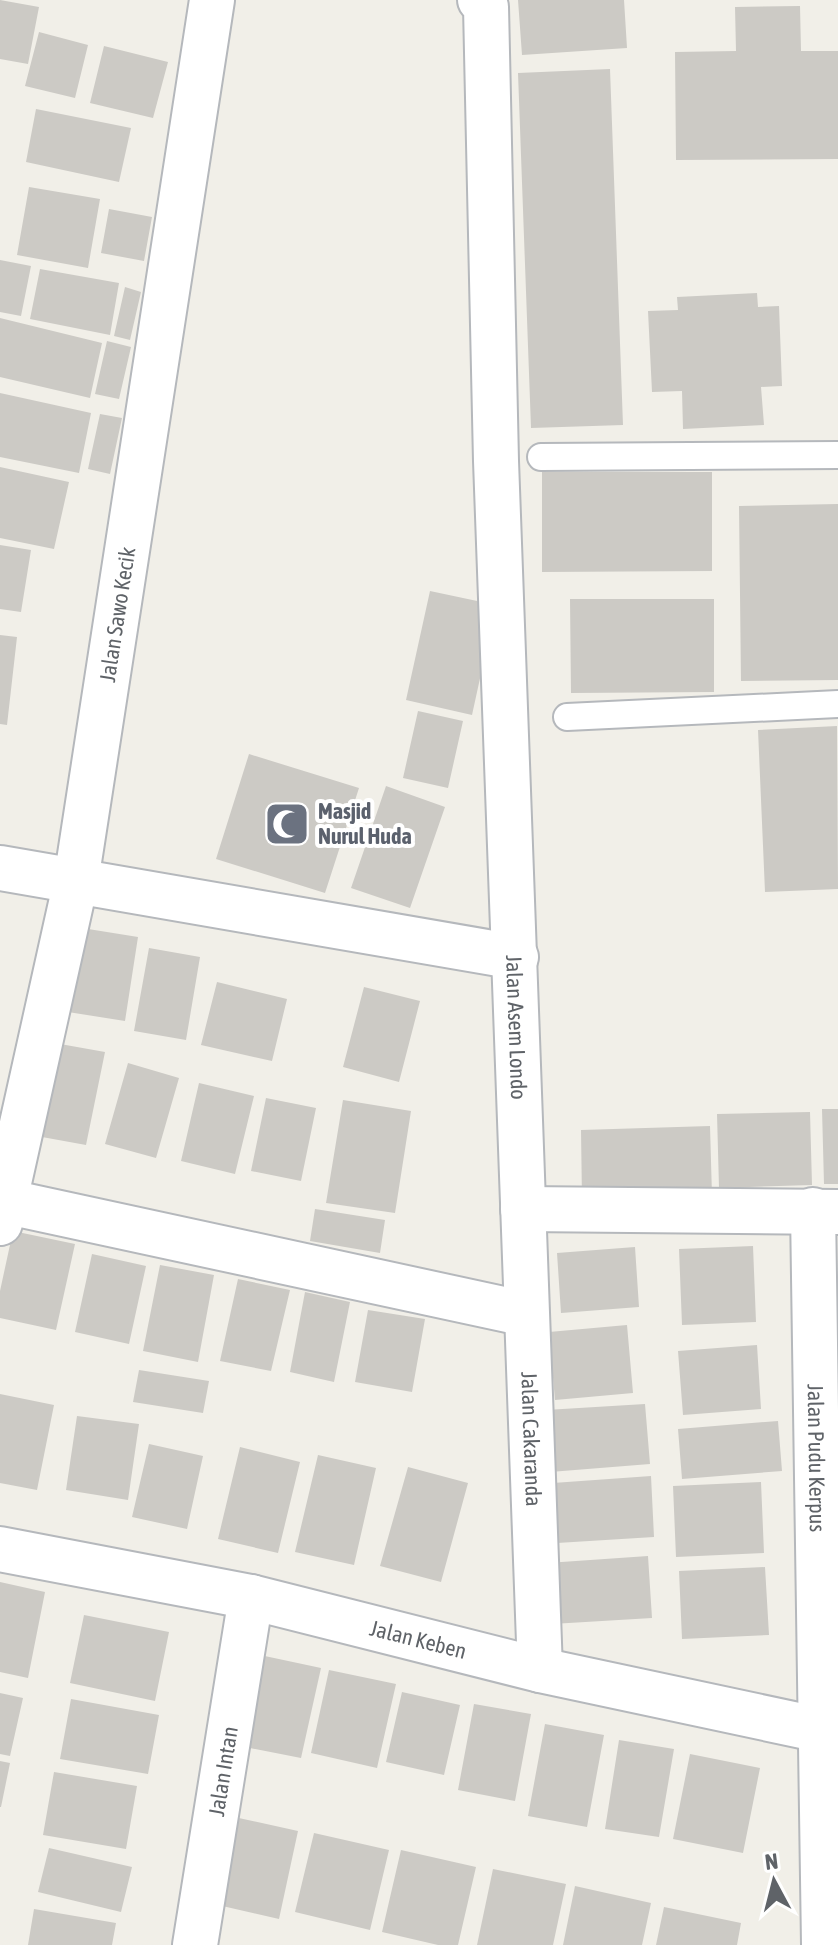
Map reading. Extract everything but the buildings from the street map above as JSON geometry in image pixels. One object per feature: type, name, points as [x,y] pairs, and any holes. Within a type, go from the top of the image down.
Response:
[{"type":"street","name":"Jalan Sawo Kecik","points":[[2,1212],[76,881],[212,0]]},
{"type":"street","points":[[480,0],[486,7],[496,477],[516,957]]},
{"type":"street","name":"Jalan Asem Londo","points":[[0,868],[516,957],[523,1209]]},
{"type":"street","points":[[523,1209],[825,1211]]},
{"type":"street","name":"Jalan Cakaranda","points":[[523,1209],[540,1670]]},
{"type":"street","name":"Jalan Pudu Kerpus","points":[[824,1945],[830,1730],[825,1211]]},
{"type":"street","points":[[2,1212],[526,1314]]},
{"type":"street","name":"Jalan Keben","points":[[0,1549],[251,1597],[540,1670],[830,1730]]},
{"type":"street","name":"Jalan Intan","points":[[195,1945],[251,1597]]},
{"type":"lane","points":[[541,457],[838,455]]},
{"type":"lane","points":[[567,717],[838,704]]},
{"type":"place","name":"Masjid Nurul Huda","points":[[287,824]]}]
